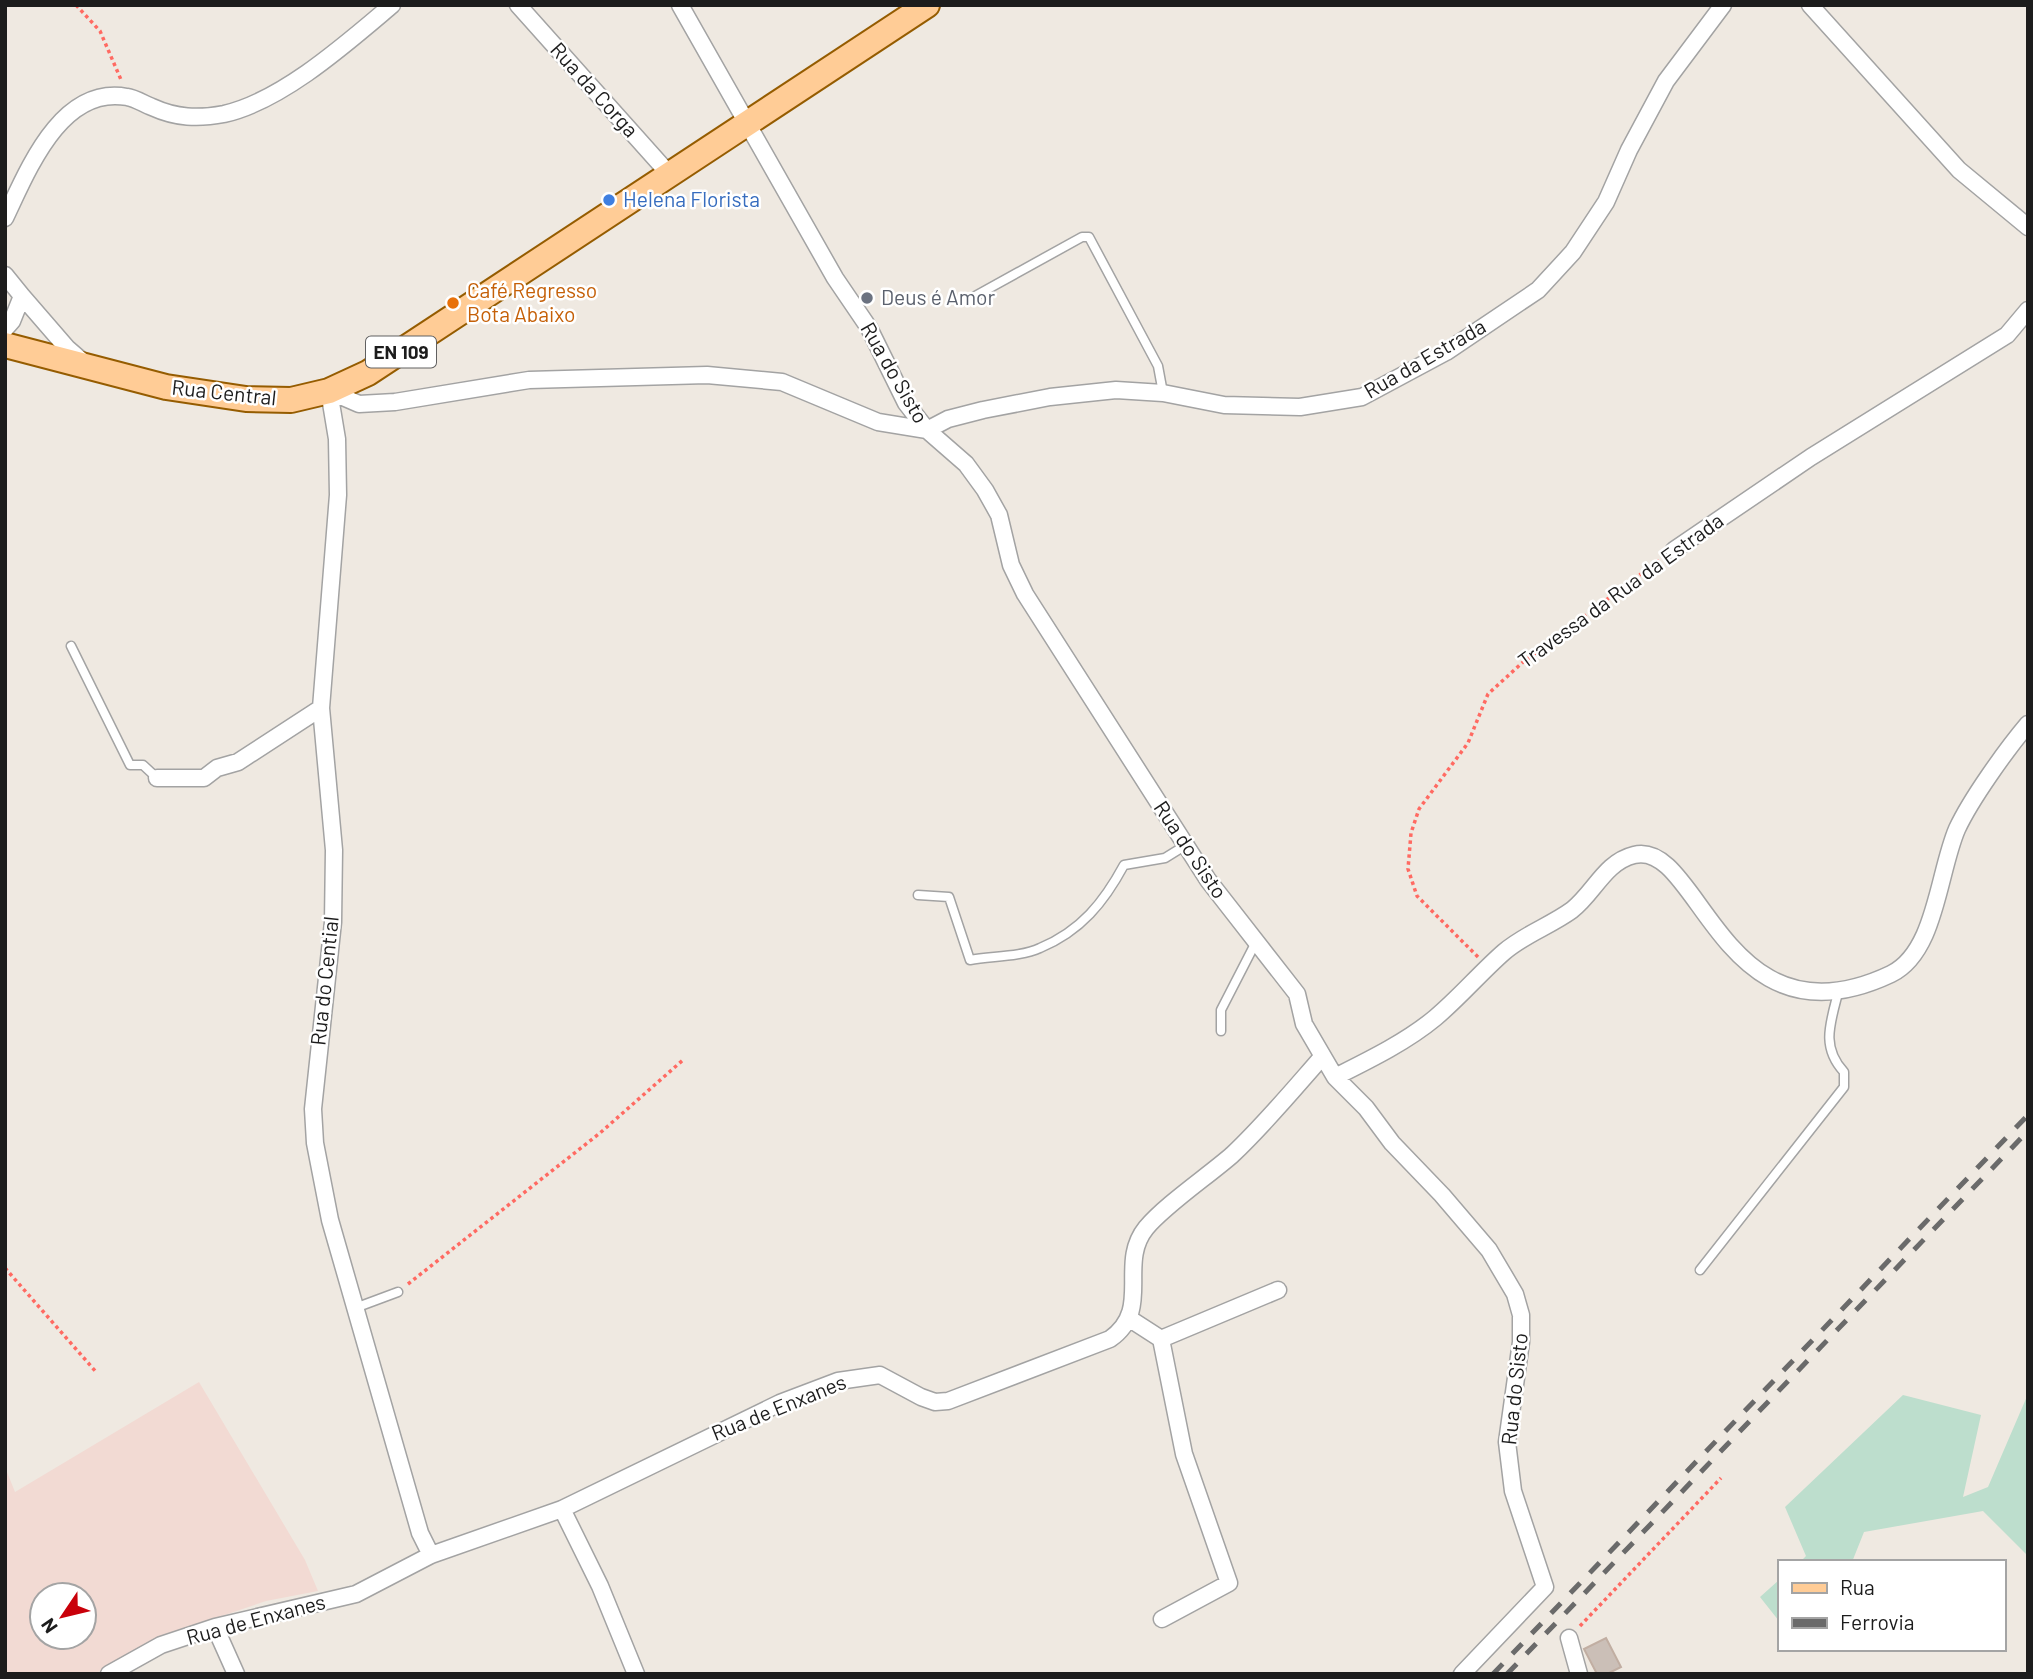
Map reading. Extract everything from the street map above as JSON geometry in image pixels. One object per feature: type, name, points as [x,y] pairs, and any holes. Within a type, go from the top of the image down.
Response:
[{"type":"main road","name":"EN 109","points":[[747,126],[927,5]]},
{"type":"main road","name":"Rua Central","points":[[5,345],[166,387],[246,399],[291,400],[329,391],[368,373],[747,126]]},
{"type":"street","points":[[5,218],[24,178],[61,123],[96,96],[128,97],[190,119],[225,113],[255,103],[296,79],[392,5]]},
{"type":"street","name":"Rua da Corga","points":[[518,5],[670,175]]},
{"type":"street","name":"Rua do Sisto","points":[[680,5],[835,278],[869,328],[906,403],[927,430],[966,464],[985,490],[999,515],[1011,565],[1025,594],[1208,880],[1297,993],[1304,1024],[1322,1057],[1335,1077],[1366,1108],[1392,1143],[1442,1195],[1489,1250],[1515,1294],[1521,1315],[1521,1342],[1507,1442],[1513,1491],[1545,1587],[1462,1674]]},
{"type":"street","name":"Rua da Estrada","points":[[927,430],[948,418],[1050,397],[1116,390],[1163,393],[1224,405],[1300,407],[1362,397],[1446,352],[1538,290],[1573,252],[1606,202],[1629,150],[1666,81],[1723,5]]},
{"type":"street","points":[[1810,5],[1959,170],[2028,227]]},
{"type":"street","points":[[5,275],[67,348],[87,365]]},
{"type":"street","points":[[5,328],[12,321],[22,296]]},
{"type":"street","name":"Travessa da Rua da Estrada","points":[[1674,550],[1811,457],[2007,335],[2028,310]]},
{"type":"street","points":[[329,391],[359,404],[383,403],[529,380],[707,375],[782,382],[878,422],[927,430]]},
{"type":"street","name":"Rua do Cential","points":[[329,391],[337,439],[338,495],[321,708],[334,850],[332,922],[313,1109],[315,1143],[330,1220],[420,1533],[431,1555]]},
{"type":"street","points":[[157,778],[204,778],[217,768],[238,762],[321,708]]},
{"type":"street","points":[[1335,1077],[1371,1059],[1433,1020],[1523,937],[1571,910],[1616,861],[1637,854],[1655,857],[1673,870],[1748,966],[1785,988],[1838,993],[1876,981],[1908,966],[1926,933],[1957,828],[2010,745],[2028,724]]},
{"type":"street","points":[[1162,1619],[1229,1583],[1184,1454],[1161,1339],[1130,1319],[1133,1309],[1134,1260],[1146,1228],[1235,1152],[1322,1057]]},
{"type":"street","points":[[1161,1339],[1278,1290]]},
{"type":"street","name":"Rua de Enxanes","points":[[108,1674],[161,1645],[215,1627],[356,1594],[431,1555],[562,1509],[780,1403],[838,1381],[880,1375],[935,1402],[948,1401],[1110,1339],[1122,1331],[1130,1319]]},
{"type":"street","points":[[562,1509],[600,1586],[636,1674]]},
{"type":"street","points":[[215,1627],[236,1674]]},
{"type":"street","points":[[1569,1638],[1580,1674]]},
{"type":"lane","points":[[968,300],[1082,237],[1088,237],[1158,366],[1163,393]]},
{"type":"lane","points":[[71,646],[130,765],[143,765],[157,778]]},
{"type":"lane","points":[[918,895],[949,897],[970,960],[1039,949],[1079,925],[1105,899],[1124,865],[1165,858],[1186,845]]},
{"type":"lane","points":[[1221,1031],[1221,1010],[1256,942]]},
{"type":"lane","points":[[1700,1270],[1844,1087],[1844,1072],[1830,1057],[1829,1044],[1831,1020],[1838,993]]},
{"type":"lane","points":[[355,1308],[398,1292]]},
{"type":"path","points":[[76,5],[100,31],[128,97]]},
{"type":"path","name":"Travessa da Rua da Estrada","points":[[1489,968],[1417,896],[1408,869],[1411,833],[1419,808],[1468,743],[1488,694],[1522,663],[1674,550]]},
{"type":"path","points":[[398,1292],[600,1133],[683,1060]]},
{"type":"path","points":[[5,1268],[97,1373]]},
{"type":"path","points":[[1569,1638],[1721,1478]]},
{"type":"shaded area","points":[[199,1382],[305,1560],[318,1591],[266,1601],[189,1627],[144,1645],[95,1674],[5,1674],[5,1467],[15,1492]]},
{"type":"green space","points":[[2028,1394],[2028,1556],[1983,1511],[1864,1532],[1853,1560],[1802,1560],[1806,1556],[1785,1507],[1903,1395],[1981,1415],[1963,1497],[1988,1487]]},
{"type":"green space","points":[[1778,1581],[1778,1620],[1760,1597]]},
{"type":"building","points":[[1606,1638],[1621,1667],[1607,1674],[1597,1674],[1584,1649]]},
{"type":"railway","points":[[1493,1674],[2028,1115]]},
{"type":"railway","points":[[1507,1674],[2028,1131]]},
{"type":"place","name":"Helena Florista","points":[[609,200]]},
{"type":"place","name":"Deus é Amor","points":[[867,298]]},
{"type":"place","name":"Café Regresso Bota Abaixo","points":[[453,303]]}]
